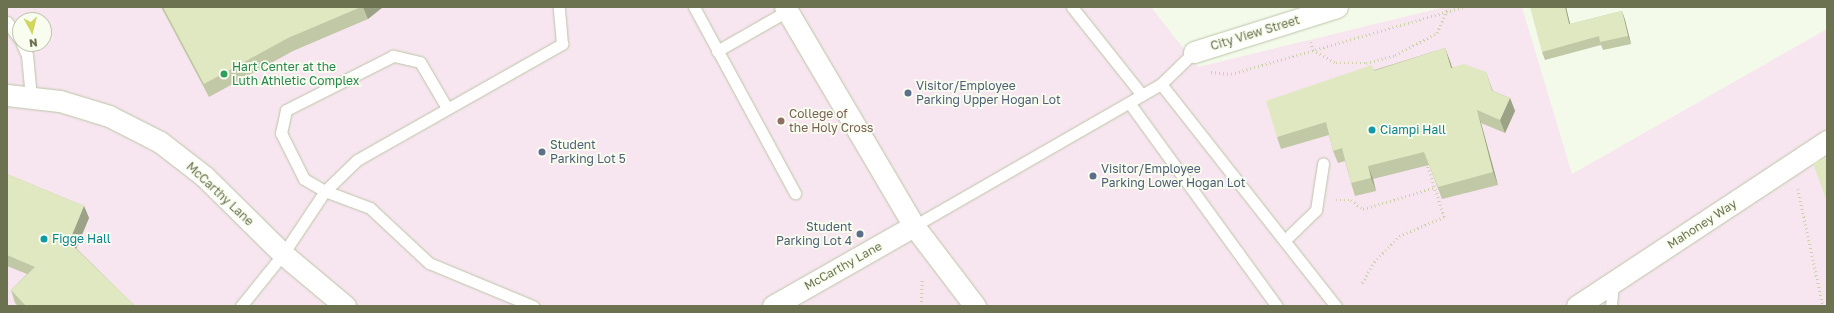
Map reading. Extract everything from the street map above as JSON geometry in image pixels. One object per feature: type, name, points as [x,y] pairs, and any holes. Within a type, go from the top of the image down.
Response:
[{"type":"street","name":"City View Street","points":[[1194,52],[1338,7]]},
{"type":"street","points":[[786,9],[914,226],[975,306]]},
{"type":"street","name":"McCarthy Lane","points":[[7,95],[60,101],[109,116],[160,142],[204,176],[283,254],[345,306]]},
{"type":"street","name":"Mahoney Way","points":[[1577,306],[1827,141]]},
{"type":"street","name":"McCarthy Lane","points":[[773,306],[914,226]]},
{"type":"lane","points":[[241,306],[283,254],[325,191],[357,160],[562,44],[559,7]]},
{"type":"lane","points":[[694,7],[795,193]]},
{"type":"lane","points":[[1072,7],[1142,95]]},
{"type":"lane","points":[[717,51],[786,9]]},
{"type":"lane","points":[[26,52],[31,98]]},
{"type":"lane","points":[[914,226],[1130,104],[1161,84],[1194,52]]},
{"type":"lane","points":[[447,108],[420,62],[393,56],[286,110],[282,133],[304,179],[325,191],[370,208],[429,263],[533,306]]},
{"type":"lane","points":[[1161,84],[1336,306]]},
{"type":"lane","points":[[1130,104],[1277,306]]},
{"type":"lane","points":[[1285,240],[1316,210],[1323,164]]},
{"type":"lane","points":[[1611,306],[1613,283]]},
{"type":"path","points":[[1311,42],[1313,50],[1336,63],[1366,64],[1395,55],[1437,33],[1449,11],[1448,7]]},
{"type":"path","points":[[1194,52],[1212,74],[1231,74],[1463,7]]},
{"type":"path","points":[[1362,283],[1374,262],[1399,236],[1444,218],[1433,188],[1425,158]]},
{"type":"path","points":[[1792,164],[1824,306]]},
{"type":"path","points":[[1331,205],[1335,200],[1351,200],[1363,209],[1433,188]]},
{"type":"path","points":[[921,306],[922,280]]},
{"type":"shaded area","name":"College of the Holy Cross","points":[[7,7],[1151,7],[1198,67],[1445,7],[1522,7],[1572,174],[1827,29],[1827,306],[7,306]]},
{"type":"building","name":"Hart Center at the Luth Athletic Complex","points":[[163,7],[361,7],[288,38],[204,84]]},
{"type":"building","points":[[1530,7],[1565,7],[1569,24],[1622,11],[1628,36],[1600,42],[1599,36],[1542,52]]},
{"type":"building","name":"Ciampi Hall","points":[[1445,48],[1451,68],[1464,64],[1486,72],[1492,91],[1510,98],[1500,120],[1477,110],[1493,172],[1438,187],[1424,152],[1368,166],[1371,178],[1351,183],[1342,148],[1333,151],[1326,122],[1277,137],[1266,101],[1372,65],[1374,71]]},
{"type":"building","points":[[1827,157],[1827,202],[1813,163]]},
{"type":"building","name":"Figge Hall","points":[[7,174],[84,206],[69,242],[135,306],[26,306],[11,290],[35,267],[7,255]]},
{"type":"place","name":"Hart Center at the Luth Athletic Complex","points":[[224,74]]},
{"type":"place","name":"Visitor/Employee Parking Upper Hogan Lot","points":[[908,93]]},
{"type":"place","name":"College of the Holy Cross","points":[[781,121]]},
{"type":"place","name":"Ciampi Hall","points":[[1372,130]]},
{"type":"place","name":"Student Parking Lot 5","points":[[542,152]]},
{"type":"place","name":"Visitor/Employee Parking Lower Hogan Lot","points":[[1093,176]]},
{"type":"place","name":"Student Parking Lot 4","points":[[860,234]]},
{"type":"place","name":"Figge Hall","points":[[44,239]]}]
